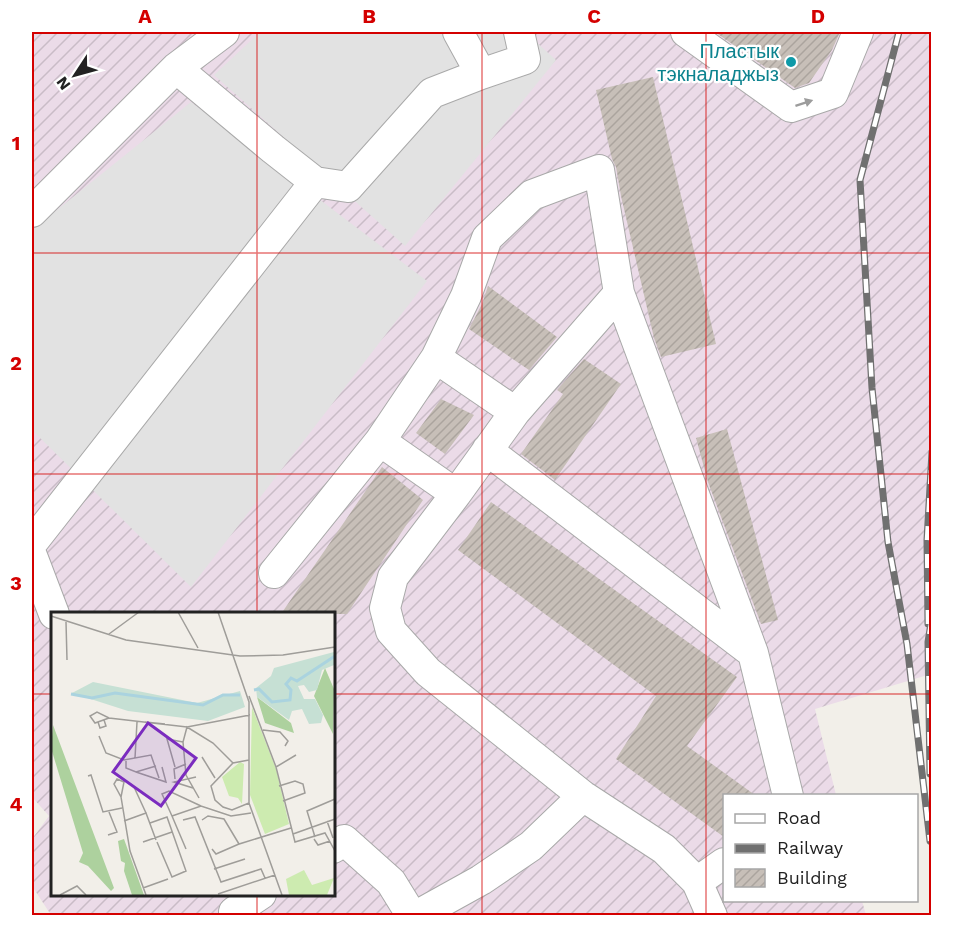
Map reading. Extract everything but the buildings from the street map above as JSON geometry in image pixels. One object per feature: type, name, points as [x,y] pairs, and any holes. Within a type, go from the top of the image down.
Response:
[{"type":"lane","points":[[32,212],[176,68],[224,32]]},
{"type":"lane","points":[[458,32],[481,74]]},
{"type":"lane","points":[[176,68],[315,182],[348,187],[432,93],[525,58],[519,32]]},
{"type":"lane","points":[[686,32],[791,107],[833,93],[858,32]]},
{"type":"lane","points":[[274,573],[380,441],[436,358],[466,296],[487,238],[532,195],[599,170],[619,293],[753,653],[788,794]]},
{"type":"lane","points":[[32,543],[315,182]]},
{"type":"lane","points":[[619,293],[515,412],[393,577],[385,608],[391,632],[428,672],[583,796],[664,849],[697,882],[712,915]]},
{"type":"lane","points":[[436,358],[515,412]]},
{"type":"lane","points":[[380,441],[456,494]]},
{"type":"lane","points":[[487,450],[753,653]]},
{"type":"lane","points":[[32,556],[53,612]]},
{"type":"lane","points":[[334,847],[344,840],[391,882],[414,915],[481,880],[531,846],[583,796]]},
{"type":"lane","points":[[697,882],[723,864]]},
{"type":"lane","points":[[234,912],[258,896]]},
{"type":"shaded area","points":[[32,32],[931,32],[931,674],[815,709],[836,794],[723,794],[723,902],[862,902],[866,915],[51,915],[32,886],[32,839],[49,816],[32,797]]},
{"type":"shaded area","points":[[260,32],[525,32],[556,60],[405,246],[214,75]]},
{"type":"shaded area","points":[[191,102],[427,281],[191,587],[32,430],[32,230]]},
{"type":"railway","points":[[899,32],[860,180],[872,388],[888,542],[907,644],[930,841]]},
{"type":"railway","points":[[928,624],[927,540],[932,452]]},
{"type":"railway","points":[[930,774],[928,642],[932,617]]},
{"type":"place","name":"Пластык тэкналаджыз","points":[[791,62]]}]
